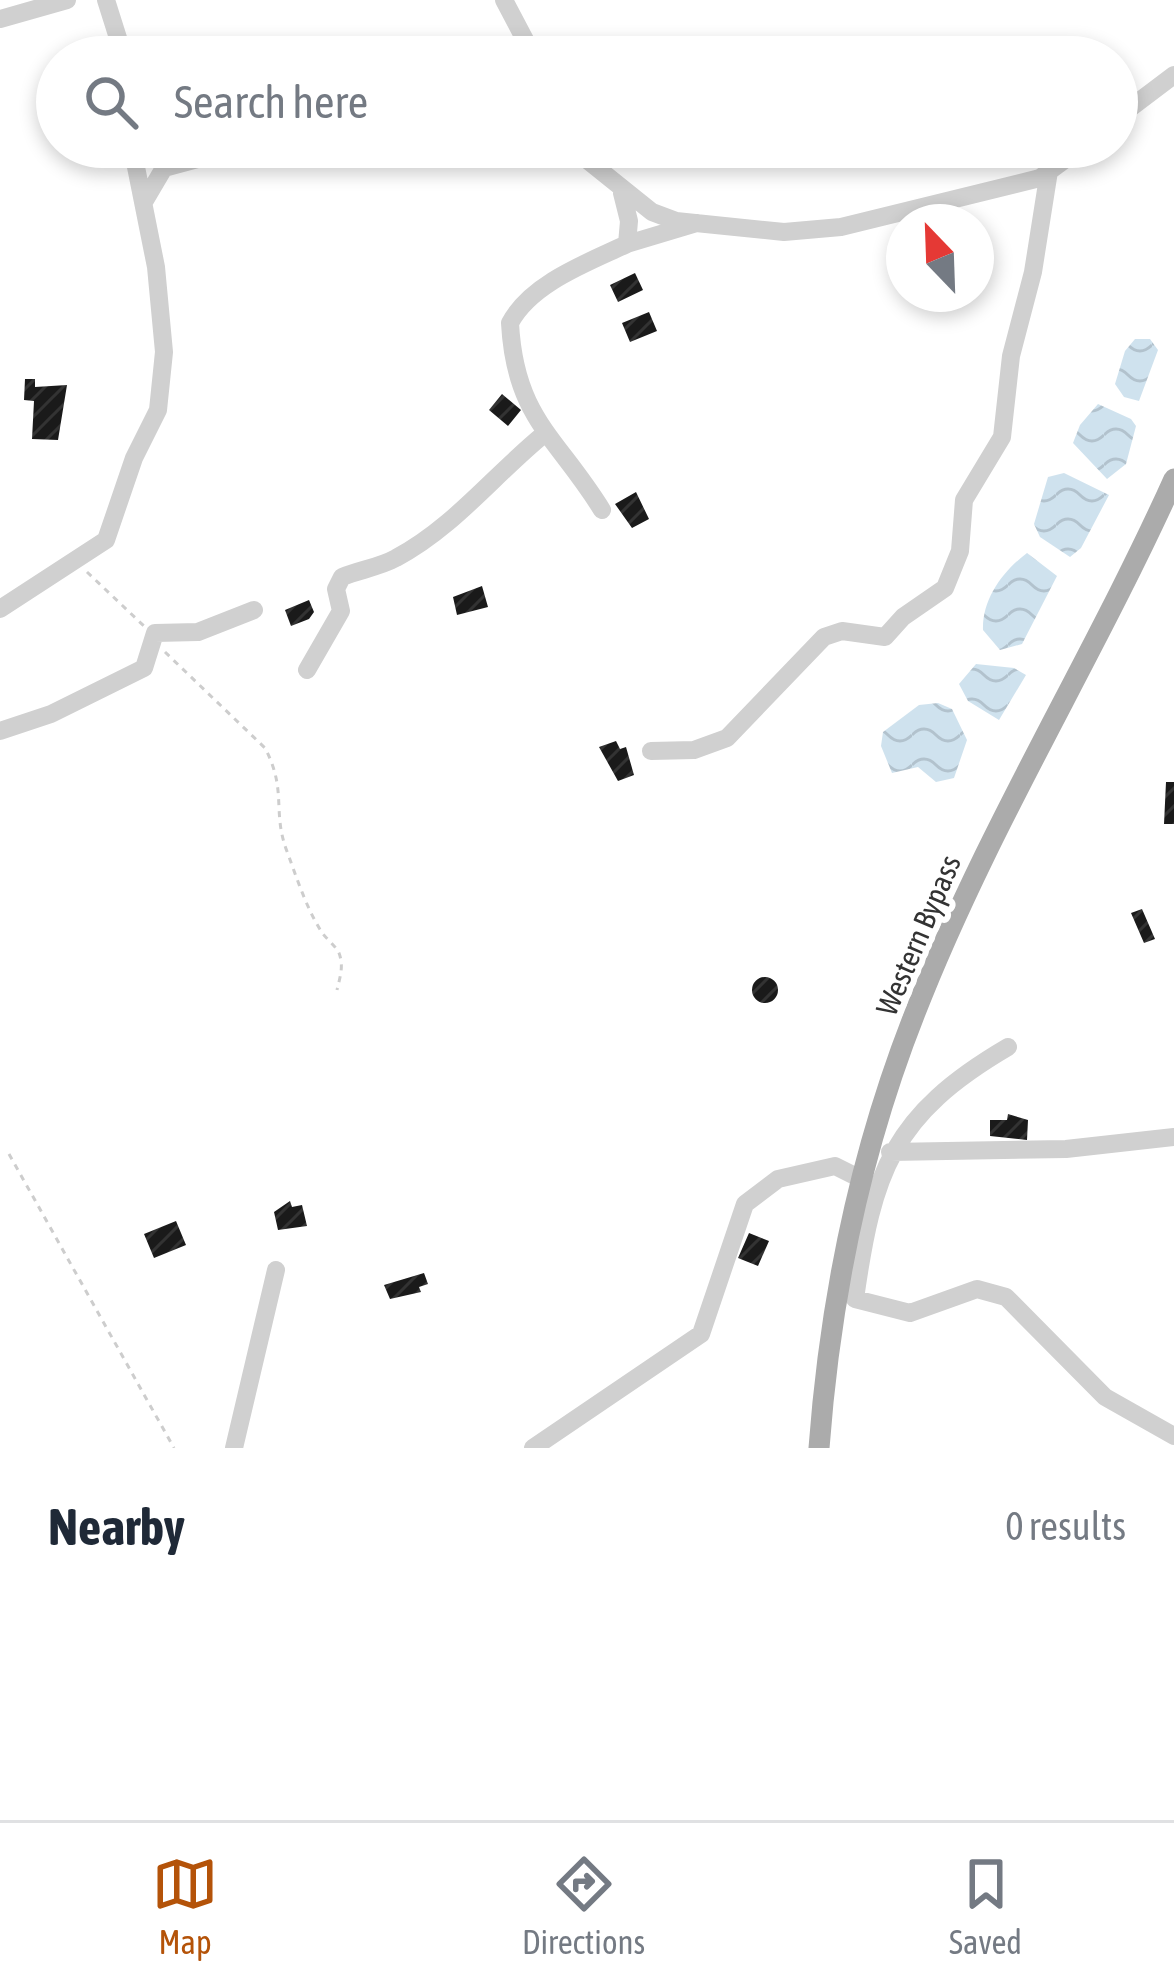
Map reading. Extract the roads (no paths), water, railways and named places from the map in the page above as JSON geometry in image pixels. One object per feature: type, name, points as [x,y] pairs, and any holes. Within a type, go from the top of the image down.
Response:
[{"type":"main road","name":"Western Bypass","points":[[818,1448],[846,1238],[914,1014],[984,857],[1174,479]]},
{"type":"street","points":[[0,19],[68,0]]},
{"type":"street","points":[[106,0],[117,36]]},
{"type":"street","points":[[504,0],[523,36]]},
{"type":"street","points":[[1138,102],[1174,75]]},
{"type":"street","points":[[0,609],[106,540],[134,458],[158,410],[164,352],[137,168]]},
{"type":"street","points":[[144,202],[164,168]]},
{"type":"street","points":[[594,168],[652,212],[697,223],[784,232],[828,229],[939,205],[995,185],[1040,178],[1053,168]]},
{"type":"street","points":[[651,752],[694,750],[728,737],[824,637],[842,632],[885,637],[903,617],[945,588],[960,551],[964,500],[1002,437],[1011,356],[1034,272],[1049,171]]},
{"type":"street","points":[[622,193],[629,221],[627,244]]},
{"type":"street","points":[[602,510],[570,458],[543,435],[521,385],[510,323],[568,272],[627,244],[697,223]]},
{"type":"street","points":[[307,670],[340,610],[337,589],[342,578],[391,562],[415,547],[464,510],[476,492],[543,435]]},
{"type":"street","points":[[0,731],[51,714],[144,668],[154,633],[198,632],[254,610]]},
{"type":"street","points":[[1007,1047],[908,1123],[890,1152],[862,1244],[855,1299],[910,1313],[977,1289],[1006,1297],[1105,1397],[1174,1436]]},
{"type":"street","points":[[890,1152],[1066,1149],[1174,1137]]},
{"type":"street","points":[[533,1448],[700,1334],[745,1204],[759,1189],[835,1166],[861,1178]]},
{"type":"street","points":[[234,1448],[276,1270]]},
{"type":"water","points":[[1135,339],[1150,339],[1158,350],[1139,401],[1124,397],[1115,384],[1125,351]]},
{"type":"water","points":[[1098,404],[1136,426],[1126,464],[1107,479],[1073,443],[1080,425]]},
{"type":"water","points":[[1064,473],[1109,495],[1081,548],[1070,557],[1040,537],[1034,524],[1048,477]]},
{"type":"water","points":[[1027,553],[1057,576],[1022,644],[1000,650],[983,630],[986,607],[1002,577]]},
{"type":"water","points":[[976,664],[1014,668],[1026,675],[999,720],[968,701],[959,684]]},
{"type":"water","points":[[938,703],[952,709],[967,740],[954,778],[936,782],[918,767],[892,773],[881,746],[883,732],[919,705]]}]
